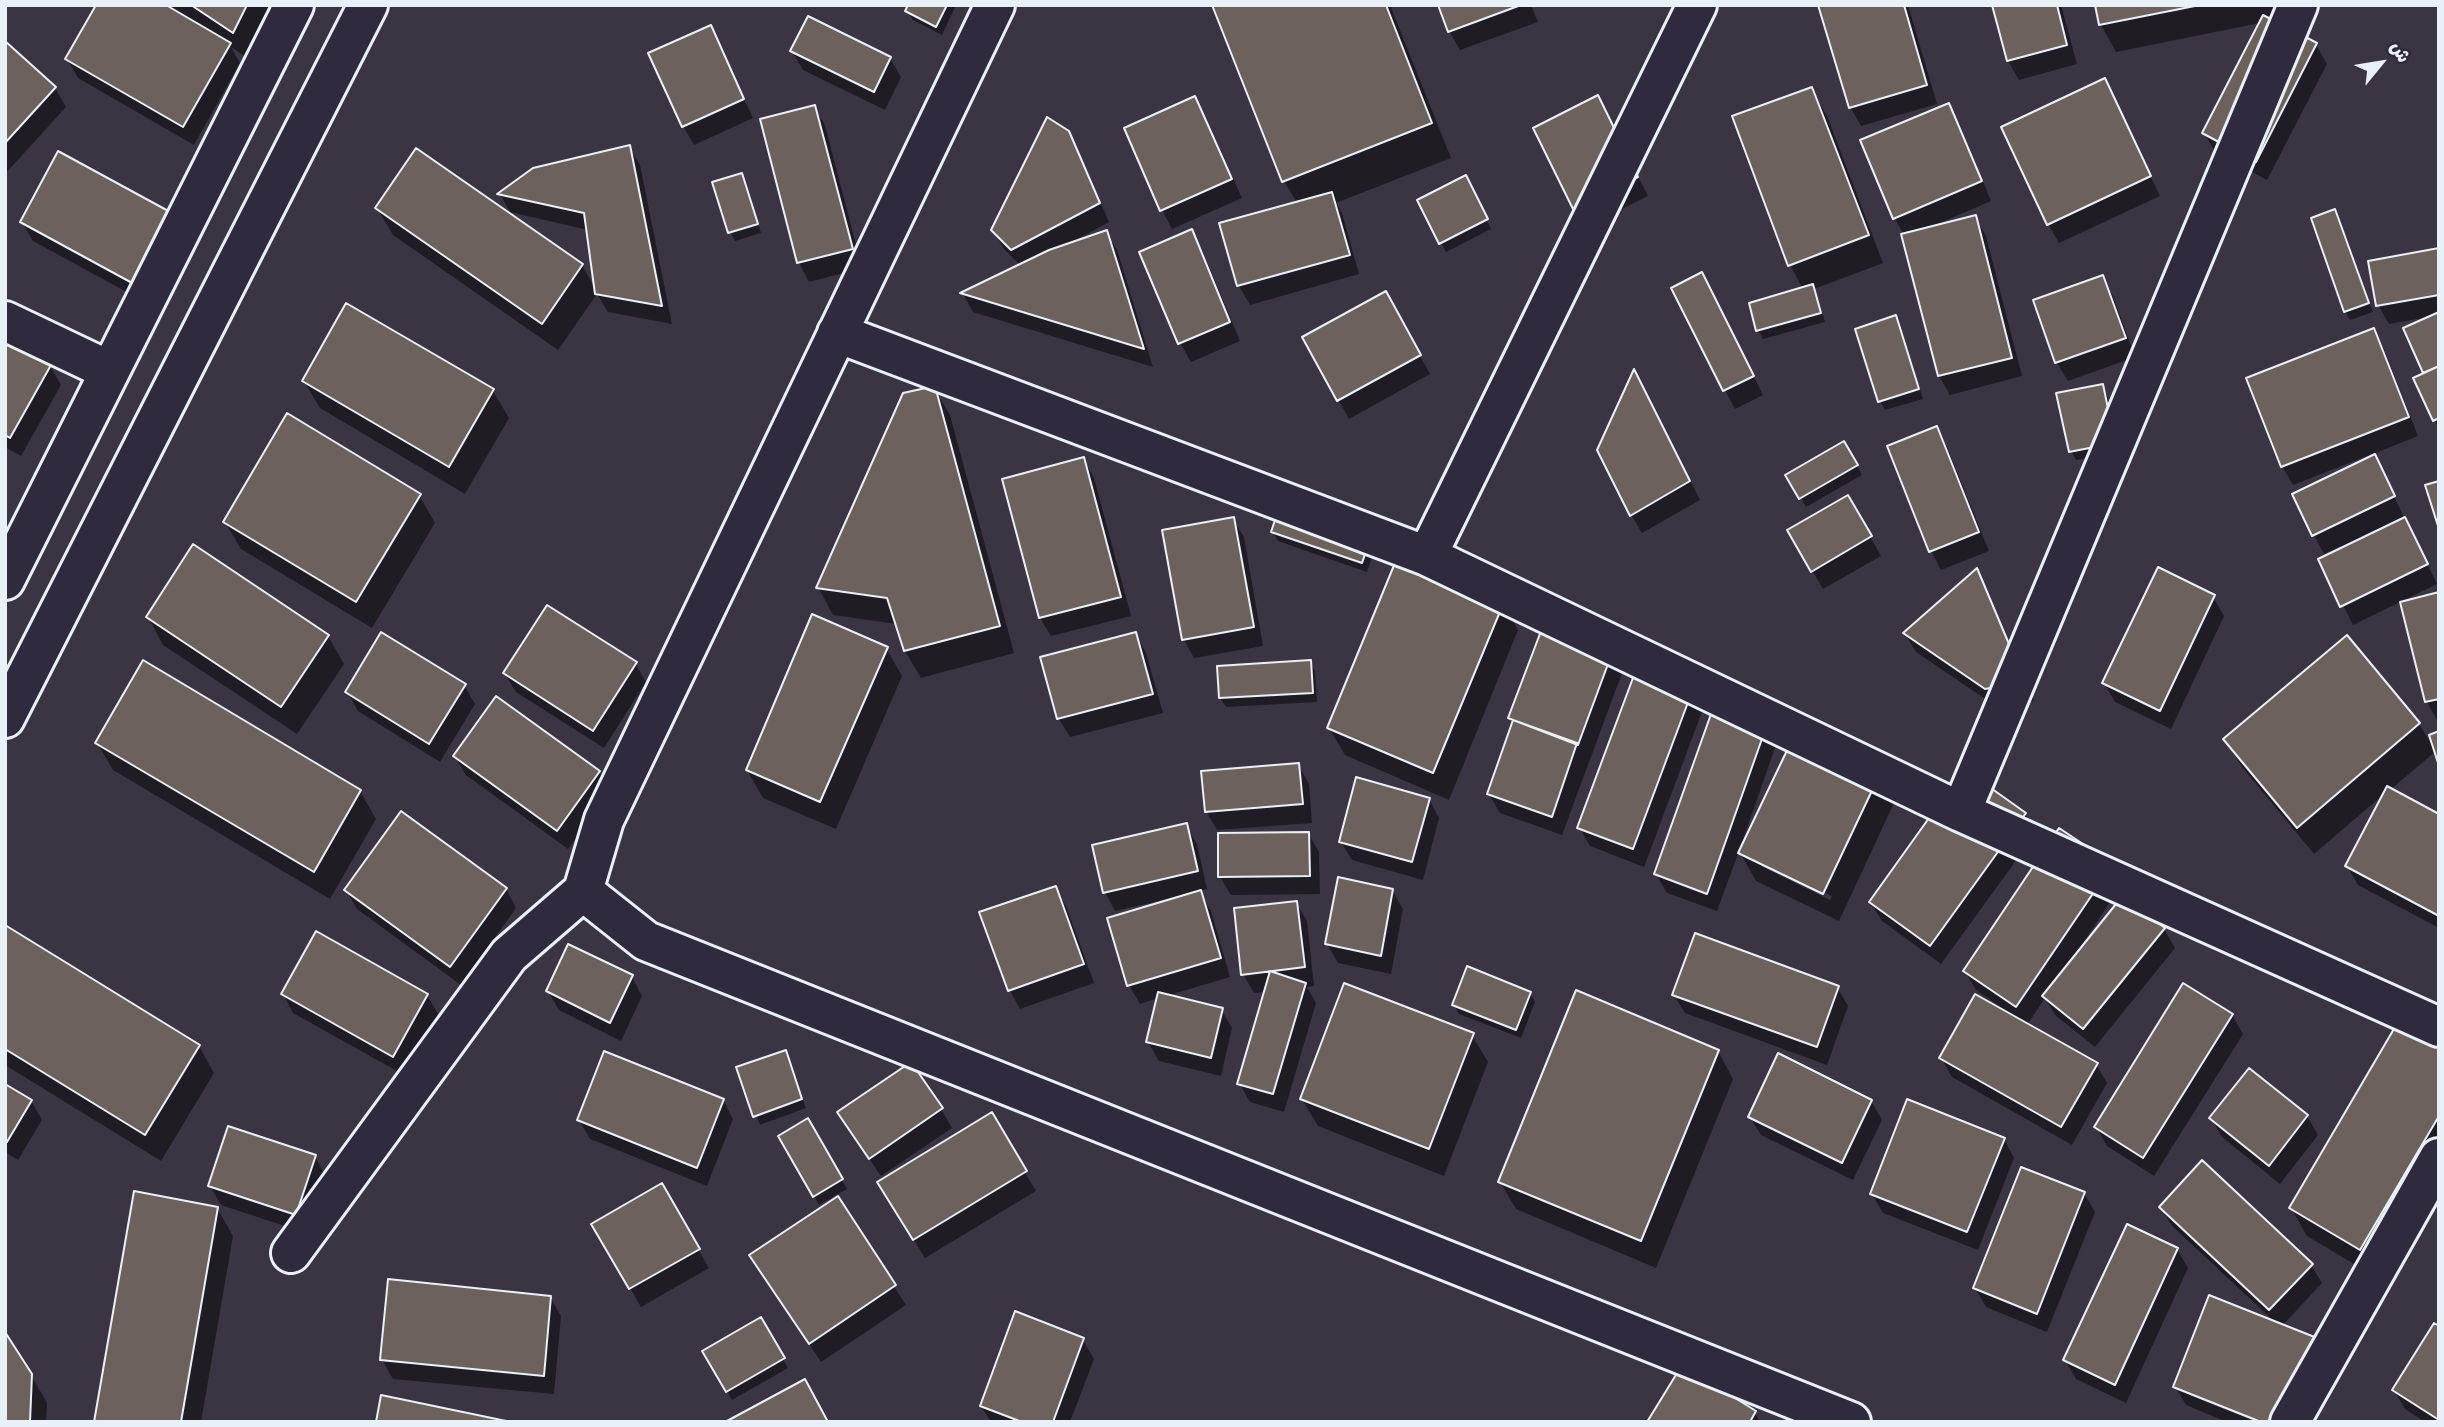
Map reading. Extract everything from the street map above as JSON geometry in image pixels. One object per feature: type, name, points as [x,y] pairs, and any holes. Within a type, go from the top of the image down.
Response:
[{"type":"street","points":[[5,580],[294,5]]},
{"type":"street","points":[[5,718],[368,5]]},
{"type":"street","points":[[291,1253],[509,955],[583,891],[604,820],[995,5]]},
{"type":"street","points":[[1427,556],[1697,5]]},
{"type":"street","points":[[1961,812],[2298,5]]},
{"type":"street","points":[[5,321],[110,371]]},
{"type":"street","points":[[837,333],[1427,556],[1961,812],[2439,1027]]},
{"type":"street","points":[[583,891],[646,941],[1851,1422]]},
{"type":"street","points":[[2290,1422],[2439,1158]]},
{"type":"building","points":[[96,5],[166,5],[231,43],[183,127],[65,59]]},
{"type":"building","points":[[191,5],[247,5],[233,33]]},
{"type":"building","points":[[908,5],[947,5],[936,27],[905,11]]},
{"type":"building","points":[[1212,5],[1386,5],[1432,123],[1282,182]]},
{"type":"building","points":[[1438,5],[1521,5],[1448,32]]},
{"type":"building","points":[[1818,5],[1904,5],[1927,85],[1849,108]]},
{"type":"building","points":[[1992,5],[2057,5],[2067,45],[2007,61]]},
{"type":"building","points":[[2095,5],[2200,5],[2099,25]]},
{"type":"building","points":[[2263,15],[2317,43],[2256,162],[2202,133]]},
{"type":"building","points":[[808,16],[891,57],[874,92],[790,51]]},
{"type":"building","points":[[711,25],[744,99],[682,127],[648,53]]},
{"type":"building","points":[[5,41],[56,87],[5,143]]},
{"type":"building","points":[[2105,78],[2151,176],[2047,225],[2001,127]]},
{"type":"building","points":[[1812,87],[1869,235],[1788,266],[1732,116]]},
{"type":"building","points":[[1598,95],[1638,177],[1573,209],[1533,128]]},
{"type":"building","points":[[1195,96],[1232,179],[1160,211],[1124,128]]},
{"type":"building","points":[[1949,103],[1982,181],[1893,219],[1860,140]]},
{"type":"building","points":[[815,105],[853,249],[797,263],[760,119]]},
{"type":"building","points":[[1047,117],[1069,131],[1100,203],[1011,250],[991,230]]},
{"type":"building","points":[[630,145],[662,306],[595,294],[584,213],[497,194],[533,168]]},
{"type":"building","points":[[416,148],[583,264],[542,324],[375,208]]},
{"type":"building","points":[[58,151],[172,213],[134,284],[20,222]]},
{"type":"building","points":[[742,173],[758,224],[728,233],[712,182]]},
{"type":"building","points":[[1466,175],[1488,219],[1439,244],[1417,200]]},
{"type":"building","points":[[1332,192],[1350,255],[1237,286],[1219,223]]},
{"type":"building","points":[[2335,209],[2369,303],[2344,312],[2311,218]]},
{"type":"building","points":[[1976,215],[2012,358],[1938,376],[1901,234]]},
{"type":"building","points":[[1192,229],[1230,322],[1178,344],[1139,252]]},
{"type":"building","points":[[1107,230],[1144,349],[960,293],[1049,250]]},
{"type":"building","points":[[2439,248],[2439,295],[2376,306],[2368,261]]},
{"type":"building","points":[[1702,272],[1754,376],[1723,391],[1671,288]]},
{"type":"building","points":[[2103,275],[2126,338],[2055,363],[2033,300]]},
{"type":"building","points":[[1813,284],[1821,313],[1756,331],[1749,303]]},
{"type":"building","points":[[1386,291],[1421,355],[1337,401],[1302,337]]},
{"type":"building","points":[[346,303],[494,389],[449,467],[302,381]]},
{"type":"building","points":[[2439,312],[2439,366],[2423,373],[2403,328]]},
{"type":"building","points":[[1896,315],[1919,389],[1878,402],[1855,329]]},
{"type":"building","points":[[2374,328],[2409,417],[2281,467],[2246,378]]},
{"type":"building","points":[[5,338],[51,365],[10,438],[5,435]]},
{"type":"building","points":[[2439,366],[2439,418],[2433,421],[2413,378]]},
{"type":"building","points":[[1634,369],[1690,481],[1630,516],[1597,450]]},
{"type":"building","points":[[2103,384],[2115,443],[2069,452],[2056,393]]},
{"type":"building","points":[[935,386],[1000,626],[904,651],[887,598],[816,588],[903,393]]},
{"type":"building","points":[[287,413],[421,494],[356,602],[223,522]]},
{"type":"building","points":[[1937,426],[1979,532],[1929,552],[1887,446]]},
{"type":"building","points":[[1844,441],[1858,465],[1799,499],[1785,475]]},
{"type":"building","points":[[2375,454],[2395,496],[2312,536],[2292,494]]},
{"type":"building","points":[[1084,457],[1121,597],[1039,618],[1002,479]]},
{"type":"building","points":[[2439,481],[2439,529],[2425,485]]},
{"type":"building","points":[[1848,495],[1872,536],[1811,572],[1787,530]]},
{"type":"building","points":[[1280,505],[1371,537],[1362,563],[1271,532]]},
{"type":"building","points":[[1234,517],[1254,627],[1182,640],[1162,530]]},
{"type":"building","points":[[2405,517],[2428,564],[2340,607],[2318,559]]},
{"type":"building","points":[[193,544],[329,635],[281,707],[146,617]]},
{"type":"building","points":[[1397,558],[1504,602],[1433,773],[1327,728]]},
{"type":"building","points":[[2158,567],[2215,595],[2160,711],[2102,683]]},
{"type":"building","points":[[1977,568],[2025,682],[1985,689],[1903,633]]},
{"type":"building","points":[[2439,592],[2439,699],[2425,702],[2400,602]]},
{"type":"building","points":[[547,605],[637,662],[593,731],[503,673]]},
{"type":"building","points":[[1549,610],[1618,637],[1578,745],[1508,718]]},
{"type":"building","points":[[812,614],[888,647],[820,802],[746,770]]},
{"type":"building","points":[[381,632],[466,684],[429,744],[345,692]]},
{"type":"building","points":[[1136,632],[1153,694],[1057,719],[1040,657]]},
{"type":"building","points":[[2347,635],[2420,723],[2297,828],[2223,739]]},
{"type":"building","points":[[1646,643],[1702,665],[1633,849],[1577,828]]},
{"type":"building","points":[[143,660],[361,790],[314,872],[95,743]]},
{"type":"building","points":[[1311,660],[1313,693],[1219,698],[1217,666]]},
{"type":"building","points":[[1721,686],[1774,705],[1707,894],[1654,874]]},
{"type":"building","points":[[496,696],[600,771],[557,831],[453,756]]},
{"type":"building","points":[[1802,719],[1887,759],[1823,894],[1738,853]]},
{"type":"building","points":[[1513,720],[1577,743],[1552,817],[1487,794]]},
{"type":"building","points":[[2439,731],[2439,766],[2429,735]]},
{"type":"building","points":[[1299,763],[1303,804],[1205,812],[1201,771]]},
{"type":"building","points":[[1964,769],[2026,813],[1930,946],[1869,902]]},
{"type":"building","points":[[1356,777],[1430,798],[1412,862],[1339,842]]},
{"type":"building","points":[[2387,786],[2439,814],[2439,916],[2345,866]]},
{"type":"building","points":[[401,811],[507,888],[450,967],[344,890]]},
{"type":"building","points":[[1187,823],[1198,871],[1103,893],[1092,845]]},
{"type":"building","points":[[2059,828],[2113,864],[2016,1007],[1963,971]]},
{"type":"building","points":[[1309,832],[1310,876],[1218,877],[1218,833]]},
{"type":"building","points":[[1338,877],[1393,889],[1381,956],[1325,944]]},
{"type":"building","points":[[1056,886],[1084,964],[1008,991],[979,912]]},
{"type":"building","points":[[1201,890],[1221,958],[1127,986],[1107,918]]},
{"type":"building","points":[[2124,894],[2165,928],[2083,1029],[2042,996]]},
{"type":"building","points":[[1297,901],[1305,967],[1241,975],[1234,908]]},
{"type":"building","points":[[5,925],[200,1045],[145,1135],[5,1049]]},
{"type":"building","points":[[316,931],[428,994],[393,1057],[281,994]]},
{"type":"building","points":[[1695,933],[1839,986],[1817,1047],[1672,995]]},
{"type":"building","points":[[568,944],[633,975],[610,1023],[546,991]]},
{"type":"building","points":[[1467,966],[1531,992],[1516,1030],[1452,1005]]},
{"type":"building","points":[[1270,971],[1306,983],[1273,1094],[1237,1084]]},
{"type":"building","points":[[1344,983],[1474,1033],[1429,1149],[1300,1099]]},
{"type":"building","points":[[2183,983],[2233,1014],[2143,1158],[2094,1127]]},
{"type":"building","points":[[1576,990],[1719,1050],[1641,1241],[1498,1182]]},
{"type":"building","points":[[1158,992],[1223,1008],[1211,1058],[1146,1042]]},
{"type":"building","points":[[1975,994],[2098,1063],[2061,1127],[1939,1058]]},
{"type":"building","points":[[2405,1010],[2439,1030],[2439,1116],[2360,1250],[2289,1208]]},
{"type":"building","points":[[786,1050],[802,1099],[753,1117],[736,1067]]},
{"type":"building","points":[[604,1051],[724,1099],[697,1168],[577,1120]]},
{"type":"building","points":[[1778,1053],[1872,1100],[1842,1163],[1748,1117]]},
{"type":"building","points":[[911,1062],[943,1108],[869,1159],[837,1112]]},
{"type":"building","points":[[2249,1068],[2308,1115],[2269,1166],[2209,1118]]},
{"type":"building","points":[[5,1084],[32,1100],[7,1142],[5,1141]]},
{"type":"building","points":[[1907,1099],[2005,1138],[1967,1232],[1870,1194]]},
{"type":"building","points":[[992,1112],[1027,1171],[913,1240],[877,1182]]},
{"type":"building","points":[[808,1118],[843,1179],[813,1197],[778,1136]]},
{"type":"building","points":[[228,1126],[316,1155],[296,1215],[208,1186]]},
{"type":"building","points":[[2202,1160],[2313,1264],[2269,1310],[2159,1207]]},
{"type":"building","points":[[2021,1167],[2085,1192],[2037,1314],[1973,1288]]},
{"type":"building","points":[[662,1183],[700,1249],[629,1289],[591,1224]]},
{"type":"building","points":[[134,1191],[218,1207],[181,1422],[94,1422]]},
{"type":"building","points":[[838,1196],[896,1285],[809,1344],[749,1255]]},
{"type":"building","points":[[2127,1224],[2178,1248],[2115,1385],[2063,1360]]},
{"type":"building","points":[[388,1279],[551,1296],[544,1376],[380,1360]]},
{"type":"building","points":[[2209,1295],[2317,1338],[2284,1422],[2261,1422],[2173,1387]]},
{"type":"building","points":[[1015,1311],[1084,1338],[1053,1422],[1022,1422],[980,1406]]},
{"type":"building","points":[[761,1317],[785,1358],[726,1392],[702,1351]]},
{"type":"building","points":[[2434,1323],[2439,1326],[2439,1420],[2392,1390]]},
{"type":"building","points":[[5,1332],[32,1374],[30,1422],[5,1422]]},
{"type":"building","points":[[1682,1365],[1756,1411],[1750,1422],[1647,1422]]},
{"type":"building","points":[[805,1379],[828,1422],[727,1422],[727,1421]]},
{"type":"building","points":[[381,1395],[511,1422],[376,1422]]}]
